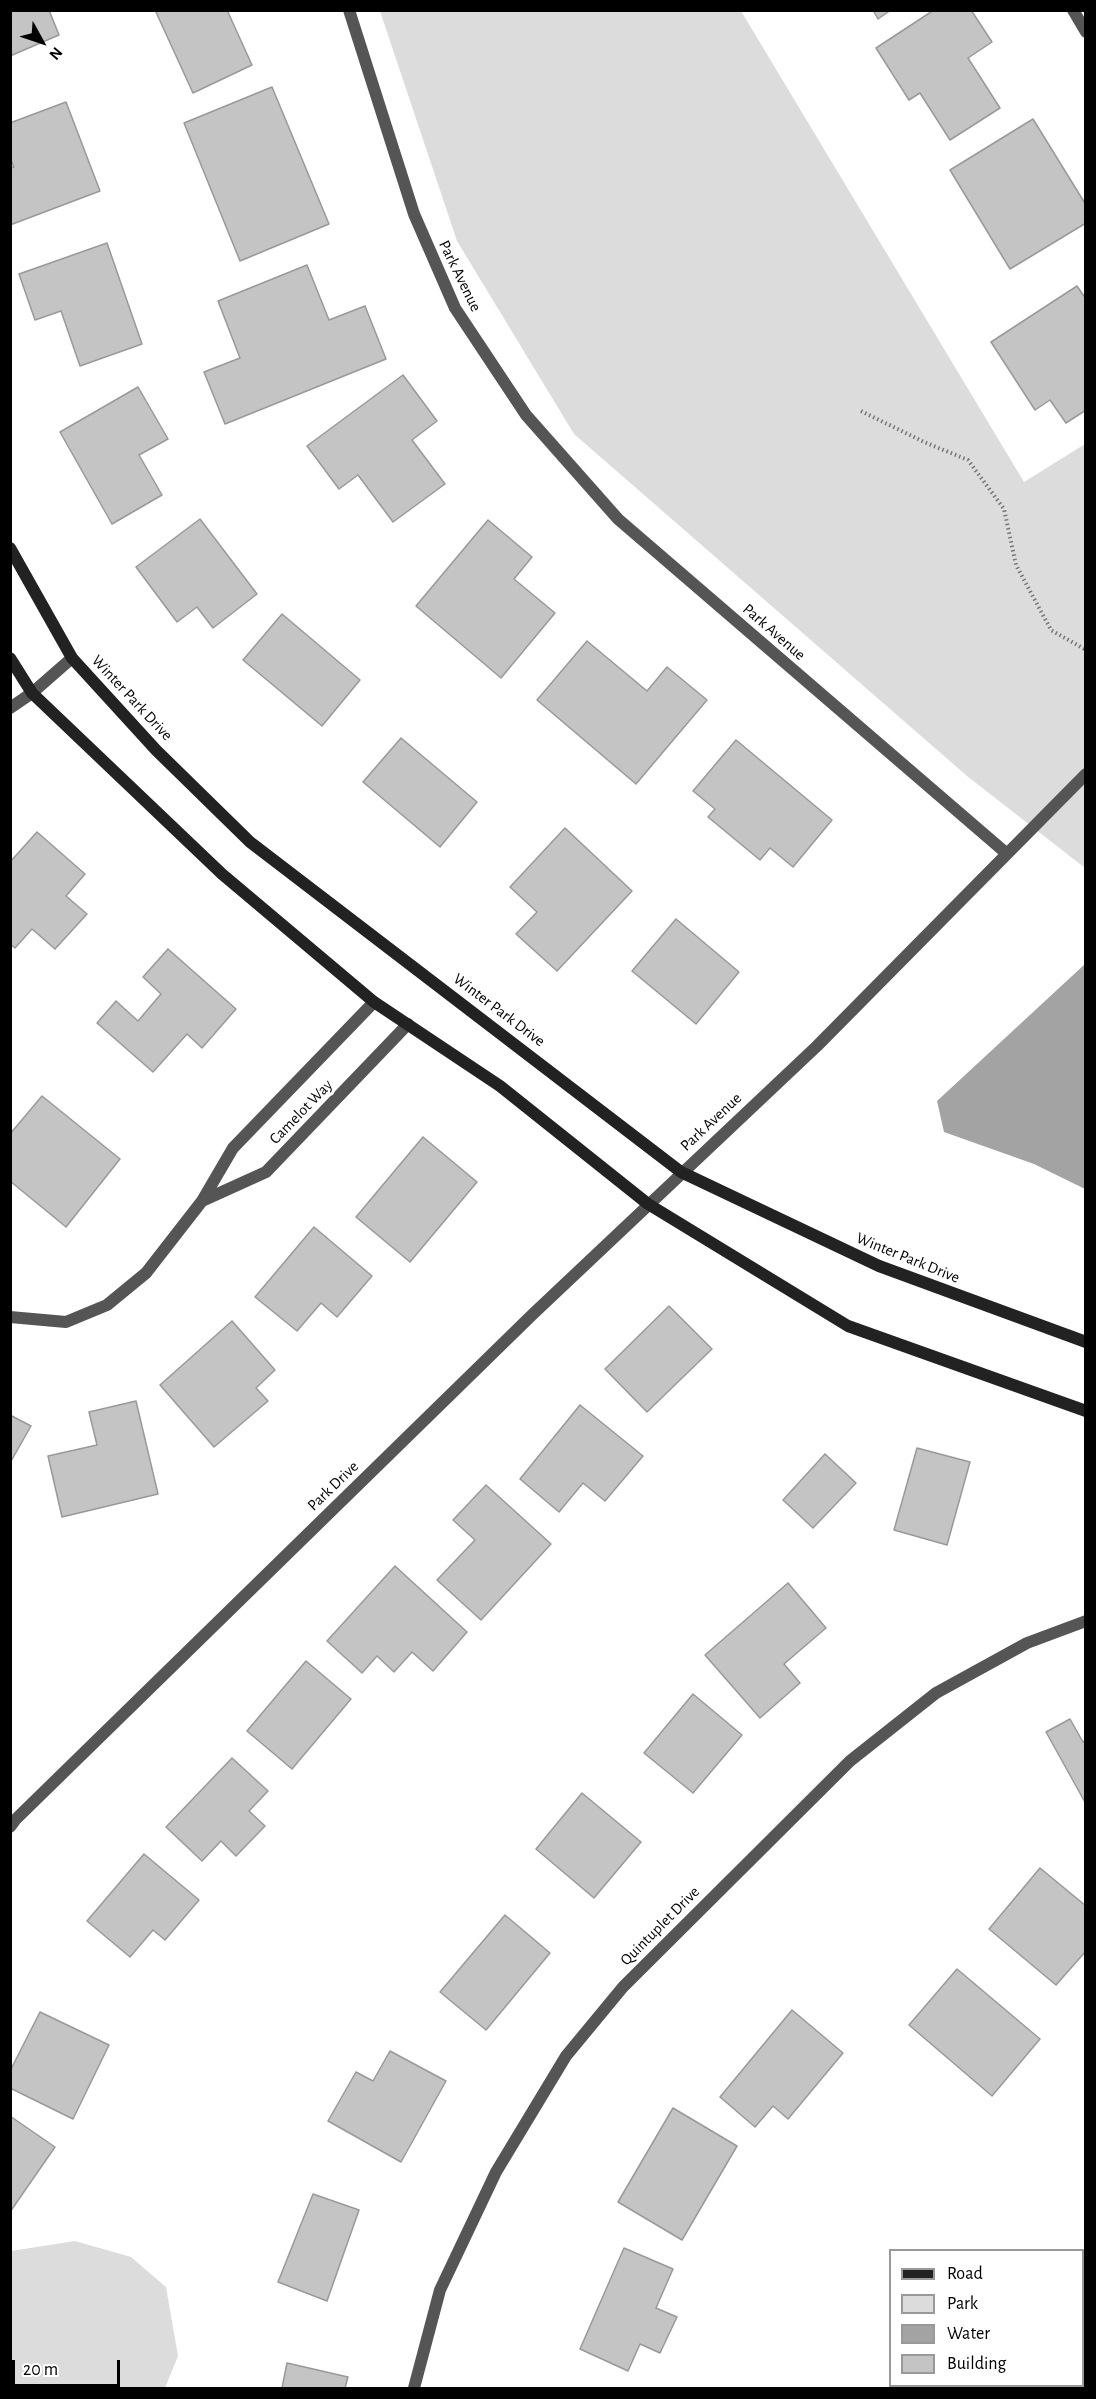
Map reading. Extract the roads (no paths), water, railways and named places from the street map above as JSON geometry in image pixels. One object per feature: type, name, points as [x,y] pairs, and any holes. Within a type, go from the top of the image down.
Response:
[{"type":"street","name":"Park Avenue","points":[[349,10],[414,214],[450,298],[526,415],[618,519],[1006,853],[817,1046],[681,1172]]},
{"type":"street","points":[[1073,10],[1086,32]]},
{"type":"street","name":"Winter Park Drive","points":[[10,548],[72,658],[156,750],[250,842],[681,1172],[879,1266],[1086,1342]]},
{"type":"street","points":[[10,658],[32,693],[222,874],[374,1002],[500,1086],[648,1204],[848,1326],[1086,1411]]},
{"type":"street","points":[[10,708],[32,693],[72,658]]},
{"type":"street","points":[[1006,853],[1086,774]]},
{"type":"street","name":"Camelot Way","points":[[10,1317],[66,1322],[107,1305],[146,1273],[202,1201],[233,1148],[374,1002]]},
{"type":"street","name":"Camelot Way","points":[[202,1201],[266,1172],[408,1024]]},
{"type":"street","name":"Park Drive","points":[[10,1827],[681,1172]]},
{"type":"street","name":"Quintuplet Drive","points":[[414,2388],[440,2290],[496,2172],[566,2056],[623,1987],[850,1761],[927,1700],[1027,1643],[1086,1622]]},
{"type":"water","points":[[1085,964],[1085,1189],[1034,1164],[944,1132],[937,1101]]}]
